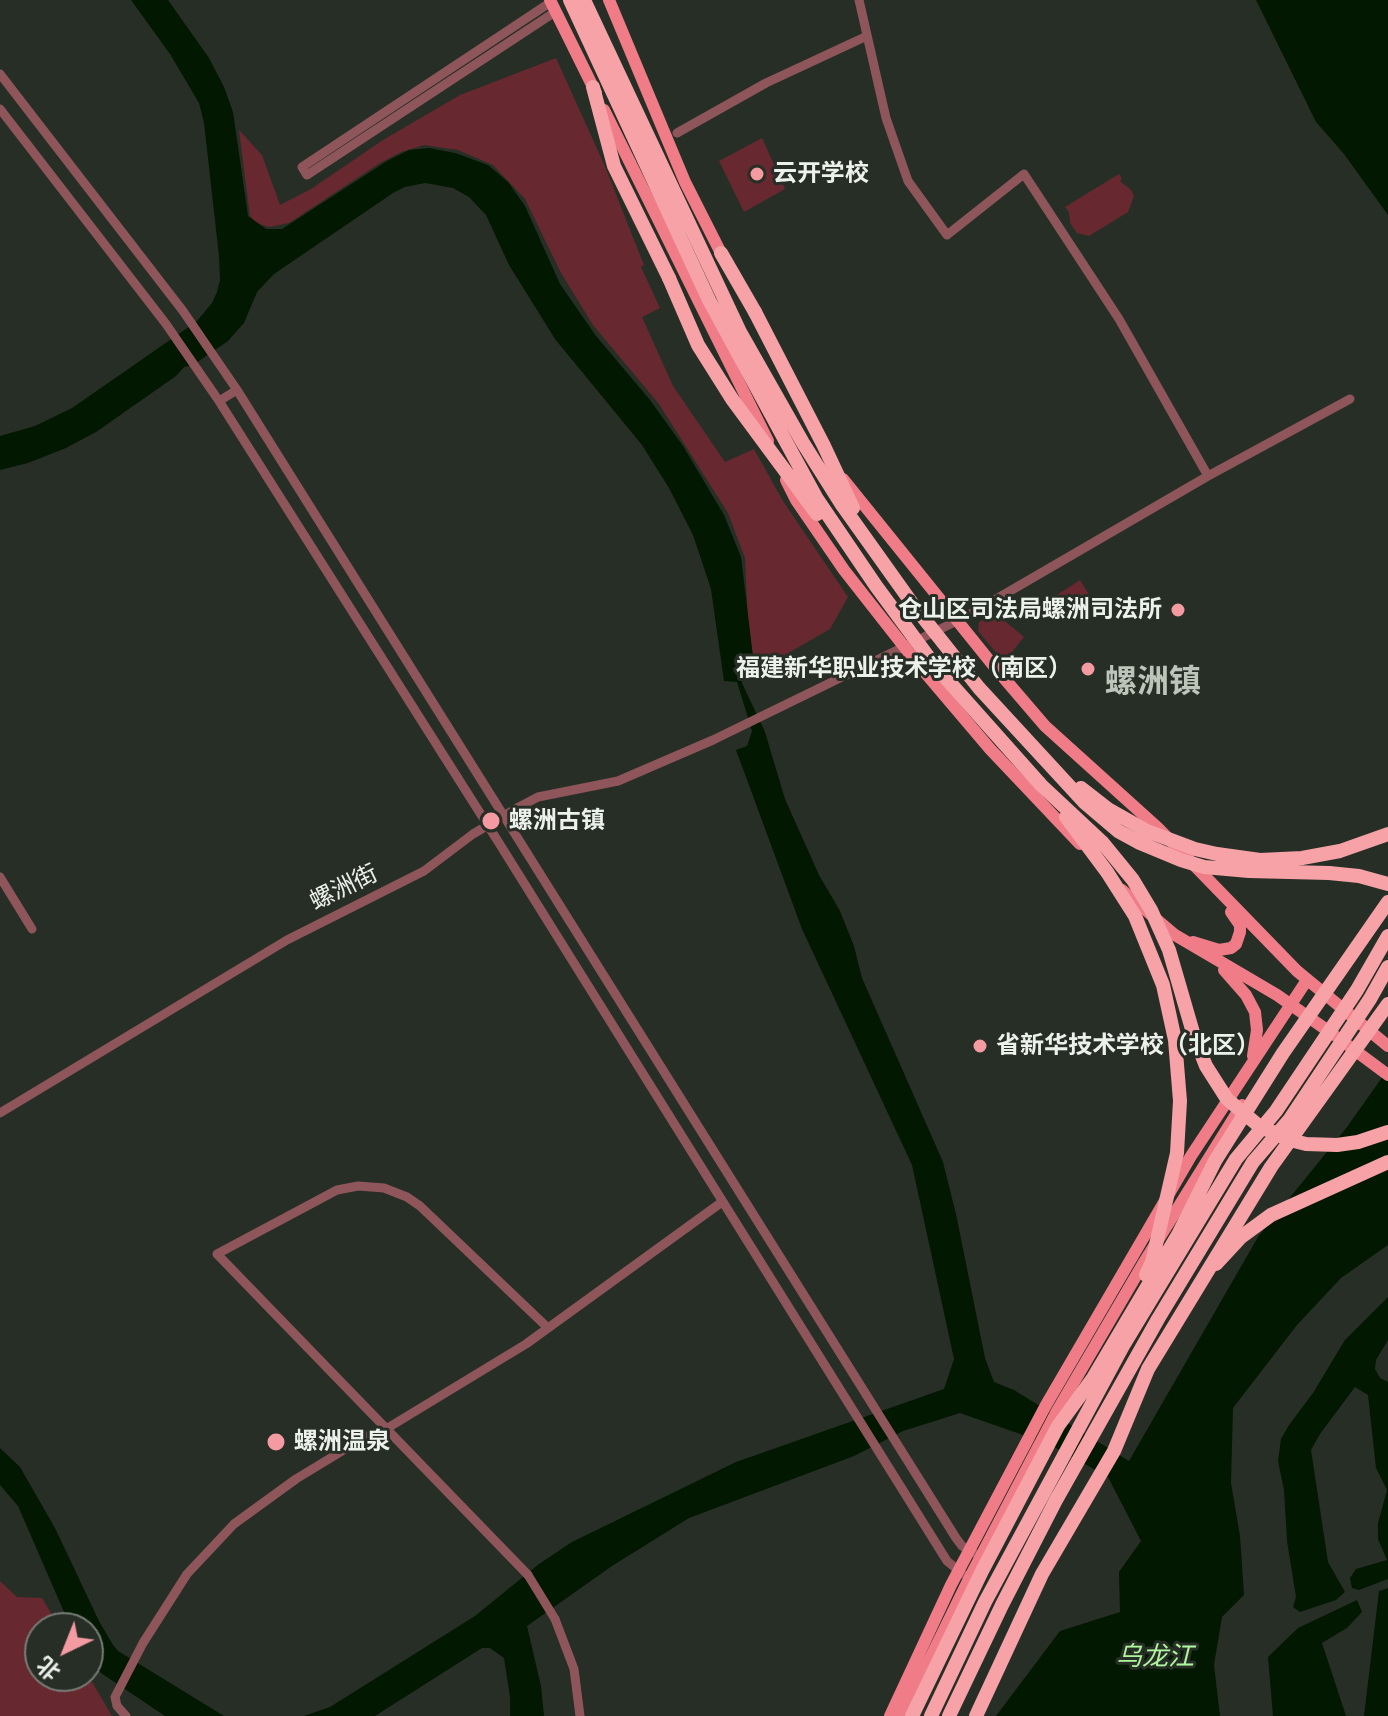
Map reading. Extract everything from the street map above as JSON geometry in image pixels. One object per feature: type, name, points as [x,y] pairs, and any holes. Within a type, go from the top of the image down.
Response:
[{"type":"highway","points":[[570,0],[725,330],[817,499],[935,666],[1041,785],[1107,872],[1135,916],[1163,985],[1175,1040],[1180,1101],[1177,1153],[1152,1262],[1124,1324]]},
{"type":"highway","points":[[584,0],[740,332],[803,443],[914,606],[979,688],[1092,809],[1118,831],[1151,849],[1204,867],[1344,874],[1388,884]]},
{"type":"highway","points":[[593,87],[614,166],[698,345],[788,477],[855,556]]},
{"type":"highway","points":[[721,253],[824,446],[868,541]]},
{"type":"highway","points":[[1016,728],[1047,759],[1108,809],[1147,831],[1195,849],[1250,859],[1282,860],[1340,851],[1388,834]]},
{"type":"highway","points":[[1041,785],[1102,842],[1143,896],[1169,950],[1202,1055],[1227,1099],[1259,1126],[1306,1144],[1358,1142],[1388,1132]]},
{"type":"highway","points":[[912,1716],[1058,1426],[1093,1378],[1179,1233],[1215,1161],[1308,1015],[1388,902]]},
{"type":"highway","points":[[931,1716],[985,1602],[1124,1344],[1236,1159],[1285,1099],[1357,990],[1388,936]]},
{"type":"highway","points":[[949,1716],[1056,1500],[1158,1319],[1253,1162],[1290,1119],[1388,967]]},
{"type":"highway","points":[[976,1716],[1042,1574],[1114,1451],[1148,1369],[1271,1167],[1388,1004]]},
{"type":"highway","points":[[1193,1292],[1241,1237],[1271,1215],[1388,1162]]},
{"type":"main road","points":[[609,0],[685,182],[753,322],[841,476],[1045,726],[1158,828],[1313,984],[1388,1046]]},
{"type":"main road","points":[[552,5],[796,500],[844,570],[903,646],[1025,787],[1126,894],[1175,935],[1291,1004],[1386,1073]]},
{"type":"main road","points":[[1175,935],[1219,950],[1231,948],[1239,939],[1240,925],[1203,875]]},
{"type":"main road","points":[[1217,961],[1246,995],[1255,1012],[1257,1030],[1251,1063]]},
{"type":"main road","points":[[890,1716],[1033,1442],[1191,1156],[1291,1004],[1313,984]]},
{"type":"main road","points":[[1052,1408],[1303,1012],[1313,984]]},
{"type":"main road","points":[[902,1716],[964,1574]]},
{"type":"street","points":[[859,0],[886,118],[908,181],[947,235],[1024,174],[1119,319],[1208,476]]},
{"type":"street","points":[[552,5],[307,175],[302,167],[552,5]]},
{"type":"street","points":[[677,133],[766,83],[867,36]]},
{"type":"street","points":[[0,74],[183,311],[237,390],[959,1543],[974,1554]]},
{"type":"street","points":[[0,109],[166,324],[219,401],[947,1561],[964,1574]]},
{"type":"street","points":[[219,401],[237,390]]},
{"type":"street","name":"螺洲街","points":[[0,1113],[287,940],[424,871],[487,825],[538,797],[618,781],[721,736],[957,621],[1208,476],[1350,399]]},
{"type":"street","points":[[0,877],[32,929]]},
{"type":"street","points":[[548,1328],[420,1206],[384,1188],[358,1186],[337,1190],[217,1254],[528,1575],[555,1619],[574,1669],[580,1716]]},
{"type":"street","points":[[126,1716],[115,1702],[118,1689],[175,1591],[234,1524],[296,1479],[365,1437],[386,1429],[548,1328],[722,1202]]},
{"type":"shaded area","points":[[556,58],[604,164],[644,265],[641,267],[660,308],[642,317],[673,386],[725,462],[754,449],[783,501],[848,597],[830,629],[764,667],[754,665],[745,558],[728,513],[659,404],[593,325],[561,273],[525,199],[493,165],[458,150],[424,145],[380,163],[289,223],[269,227],[256,223],[250,216],[239,130],[262,155],[280,205],[311,189],[383,140],[460,95]]},
{"type":"shaded area","points":[[762,138],[785,189],[744,212],[719,161]]},
{"type":"shaded area","points":[[1119,174],[1120,181],[1134,196],[1128,212],[1089,236],[1077,233],[1065,207]]},
{"type":"shaded area","points":[[1080,580],[1090,596],[1059,616],[1049,600]]},
{"type":"shaded area","points":[[995,613],[1024,637],[1004,662],[978,631],[979,622]]},
{"type":"shaded area","points":[[0,1581],[17,1597],[42,1598],[50,1612],[24,1612],[24,1692],[98,1692],[112,1716],[0,1716]]},
{"type":"water","name":"乌龙江","points":[[131,0],[168,0],[209,58],[233,112],[248,216],[266,229],[282,229],[409,150],[429,148],[488,165],[508,182],[525,206],[560,284],[596,336],[650,400],[683,446],[724,515],[741,557],[754,665],[741,674],[742,683],[765,732],[785,799],[819,875],[840,911],[862,978],[943,1162],[985,1358],[994,1382],[1014,1390],[1129,1461],[1258,1237],[1347,1127],[1388,1069],[1388,1245],[1341,1278],[1297,1325],[1233,1408],[1231,1483],[1240,1536],[1244,1595],[1222,1617],[1214,1665],[1220,1716],[996,1716],[1060,1631],[1120,1612],[1119,1572],[1141,1541],[1108,1477],[1049,1444],[960,1413],[903,1431],[854,1456],[689,1518],[612,1566],[527,1626],[541,1686],[544,1716],[510,1716],[504,1658],[490,1648],[482,1648],[375,1716],[304,1716],[330,1707],[475,1616],[539,1564],[572,1542],[736,1462],[944,1389],[954,1359],[912,1165],[802,929],[736,750],[747,746],[752,731],[737,682],[724,681],[711,589],[693,535],[642,445],[555,339],[509,265],[486,215],[469,197],[453,188],[425,183],[393,193],[274,274],[257,292],[244,323],[228,341],[193,365],[184,367],[176,376],[96,432],[66,448],[0,470],[0,436],[35,426],[72,408],[196,322],[217,292],[219,256],[199,103],[170,54]]},
{"type":"water","points":[[1256,0],[1388,0],[1388,215],[1344,154],[1316,122]]},
{"type":"water","points":[[1388,1297],[1388,1340],[1376,1360],[1375,1369],[1380,1378],[1388,1382],[1388,1579],[1359,1590],[1352,1588],[1350,1578],[1356,1569],[1387,1560],[1378,1539],[1378,1523],[1387,1490],[1376,1468],[1368,1395],[1355,1387],[1311,1450],[1328,1562],[1345,1592],[1336,1600],[1300,1612],[1293,1607],[1296,1597],[1278,1461],[1281,1439],[1345,1340]]},
{"type":"water","points":[[0,1448],[20,1467],[55,1528],[95,1612],[64,1612],[18,1506],[0,1485]]},
{"type":"water","points":[[1388,1588],[1388,1716],[1364,1716],[1379,1591]]},
{"type":"water","points":[[1357,1600],[1362,1612],[1347,1628],[1322,1643],[1346,1716],[1273,1716],[1268,1657],[1298,1628]]},
{"type":"water","points":[[104,1630],[118,1651],[224,1716],[165,1716],[104,1675]]},
{"type":"place","name":"云开学校","points":[[757,174]]},
{"type":"place","name":"仓山区司法局螺洲司法所","points":[[1178,610]]},
{"type":"place","name":"福建新华职业技术学校（南区）","points":[[1088,669]]},
{"type":"place","name":"螺洲古镇","points":[[491,821]]},
{"type":"place","name":"省新华技术学校（北区）","points":[[980,1046]]},
{"type":"place","name":"螺洲温泉","points":[[276,1442]]},
{"type":"district","name":"螺洲镇","points":[[1153,683]]}]
